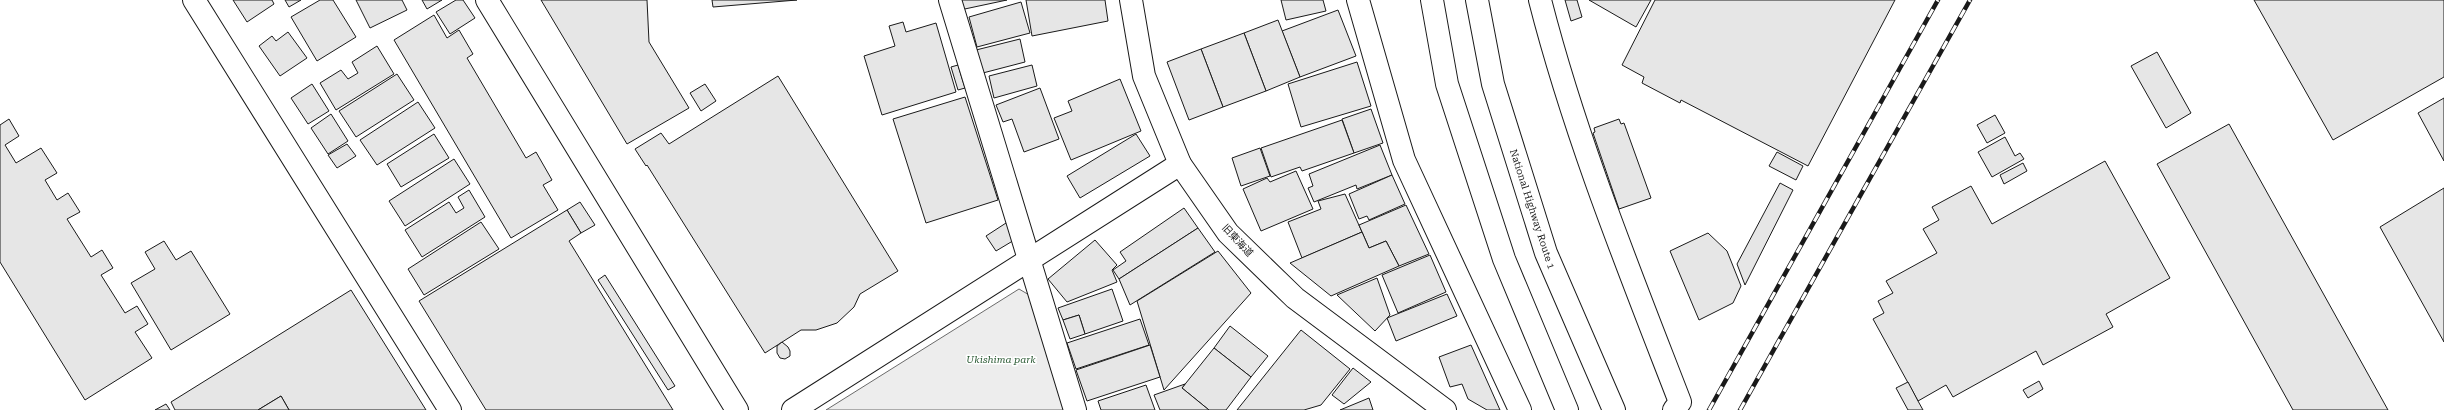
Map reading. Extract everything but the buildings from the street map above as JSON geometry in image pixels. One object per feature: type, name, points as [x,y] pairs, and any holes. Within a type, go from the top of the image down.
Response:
[{"type":"main road","points":[[194,0],[450,410]]},
{"type":"main road","points":[[487,0],[737,410]]},
{"type":"main road","points":[[950,0],[1031,261],[1075,410]]},
{"type":"main road","name":"旧東海道","points":[[1131,0],[1144,76],[1180,164],[1228,233],[1295,298],[1445,410]]},
{"type":"main road","points":[[1358,0],[1404,160],[1520,410]]},
{"type":"main road","points":[[1432,0],[1447,84],[1504,259],[1567,410]]},
{"type":"main road","name":"National Highway Route 1","points":[[1477,0],[1493,84],[1546,253],[1614,410]]},
{"type":"main road","points":[[1540,0],[1550,37],[1615,235],[1680,402],[1674,410]]},
{"type":"main road","points":[[793,410],[1031,261],[1180,164]]},
{"type":"shaded area","name":"Ukishima park","points":[[1019,289],[1036,299],[1066,410],[826,410]]},
{"type":"railway","points":[[1709,410],[1938,0]]},
{"type":"railway","points":[[1740,410],[1970,0]]}]
